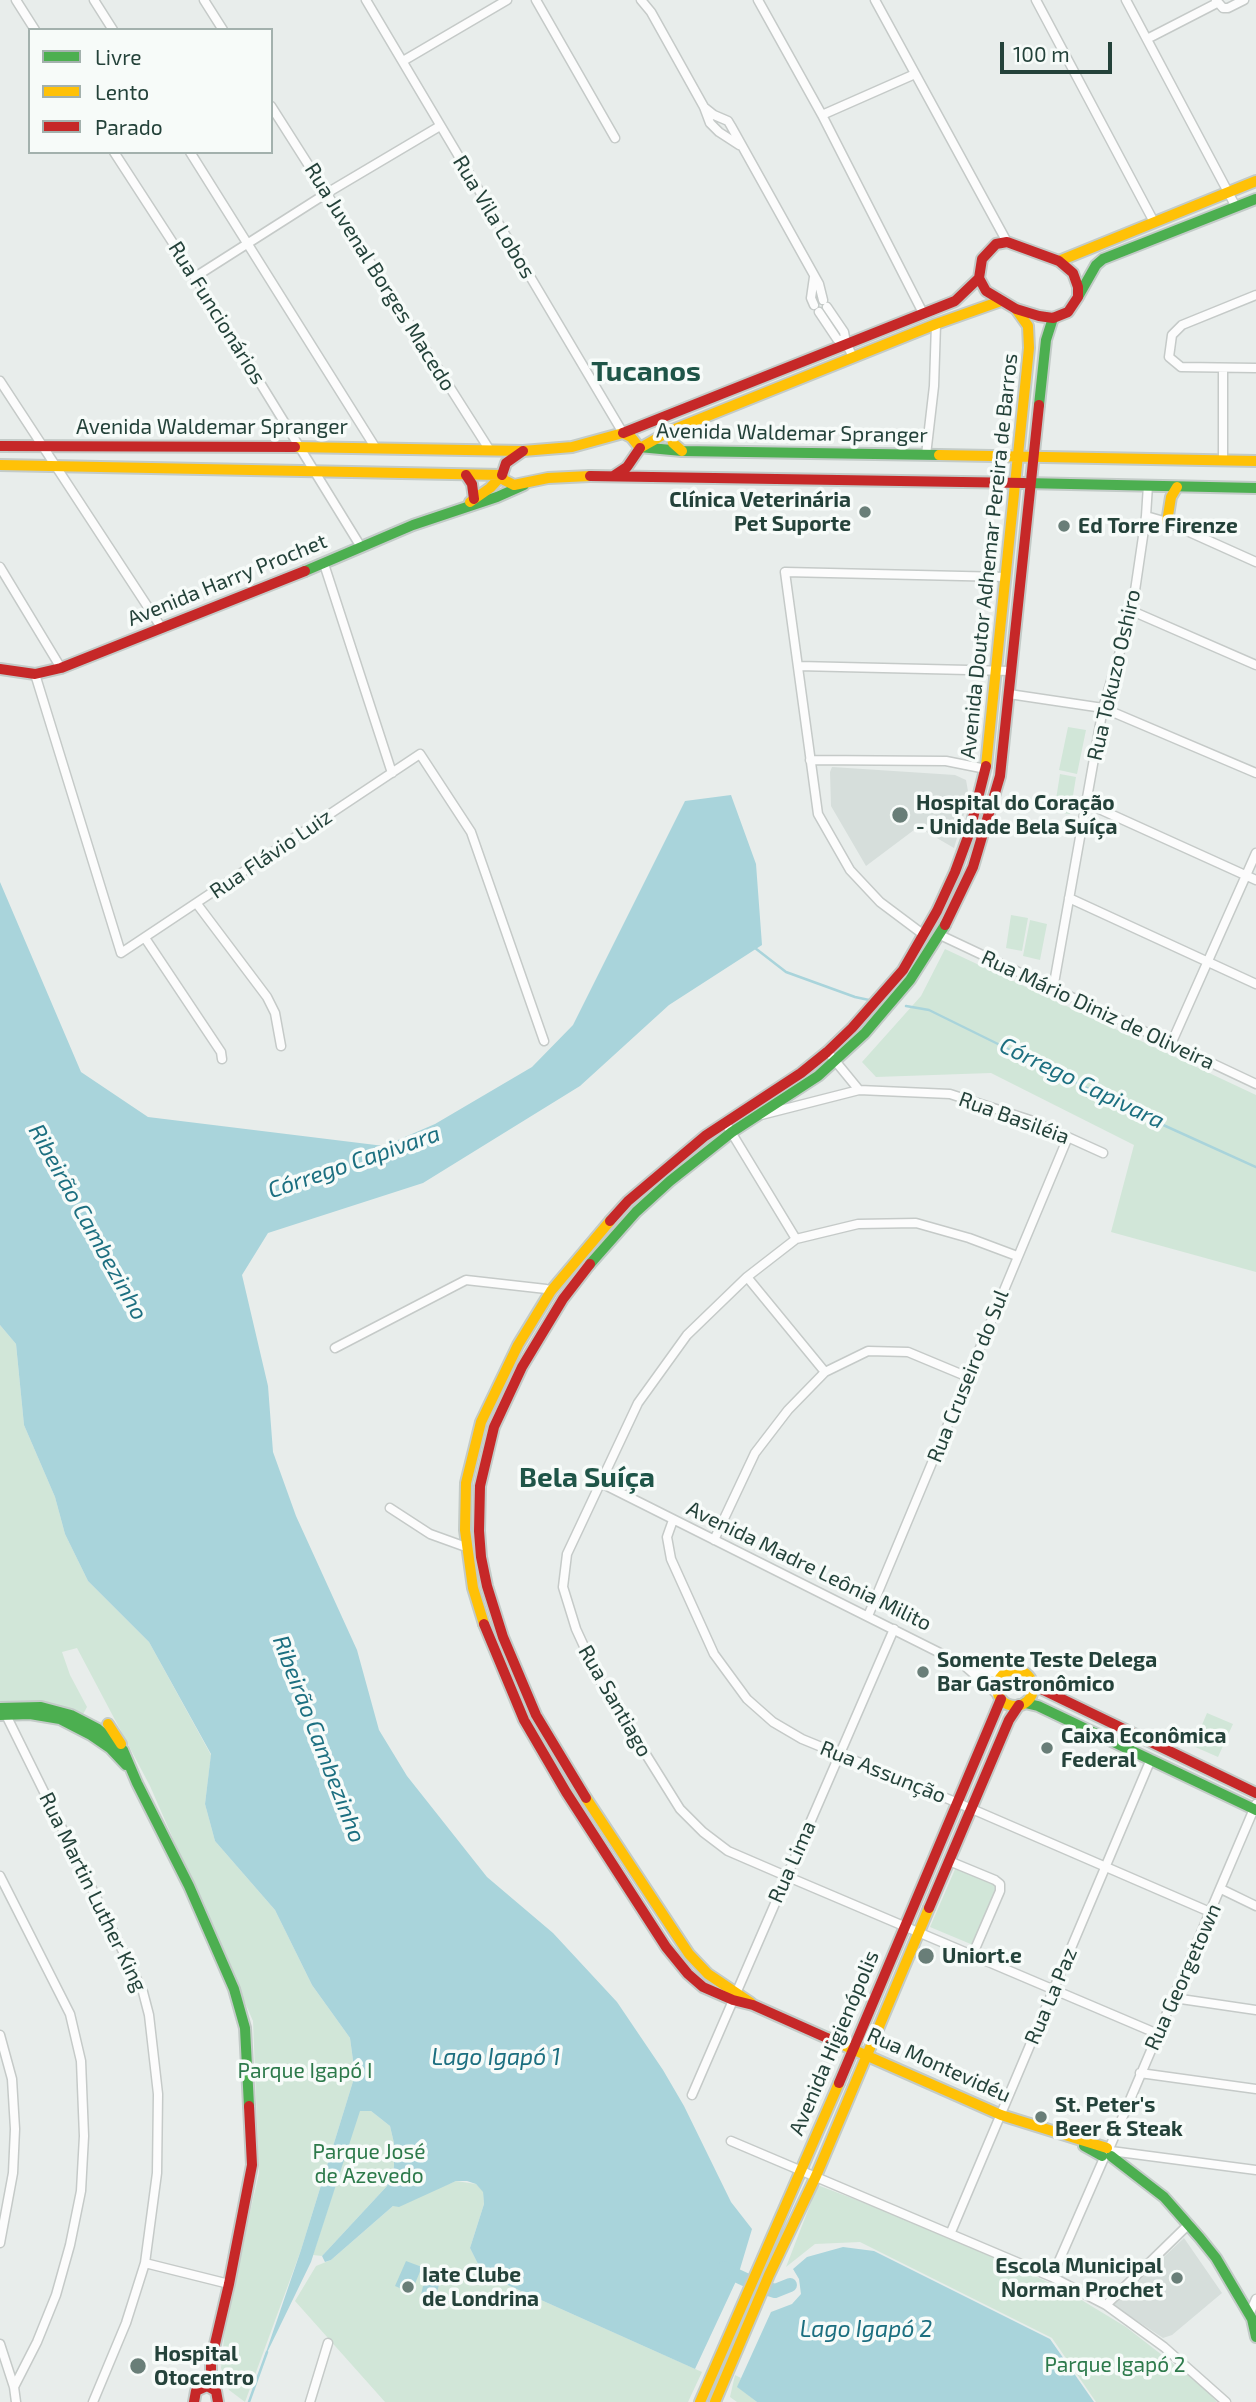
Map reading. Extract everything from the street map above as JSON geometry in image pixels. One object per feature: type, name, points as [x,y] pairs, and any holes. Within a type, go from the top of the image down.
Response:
[{"type":"street","points":[[16,0],[34,28]]},
{"type":"street","points":[[94,0],[112,28]]},
{"type":"street","points":[[204,0],[222,28]]},
{"type":"street","name":"Rua Vila Lobos","points":[[366,0],[623,433]]},
{"type":"street","points":[[403,61],[507,0]]},
{"type":"street","points":[[536,0],[615,138]]},
{"type":"street","points":[[641,0],[651,12],[707,117],[715,128],[741,148]]},
{"type":"street","points":[[650,0],[651,12]]},
{"type":"street","points":[[758,0],[822,115],[923,313]]},
{"type":"street","points":[[875,0],[1007,242]]},
{"type":"street","points":[[1035,0],[1154,222]]},
{"type":"street","points":[[1126,0],[1237,207]]},
{"type":"street","points":[[1147,38],[1216,1],[1228,8],[1244,0]]},
{"type":"street","points":[[822,115],[915,74]]},
{"type":"street","points":[[704,107],[731,126],[814,277],[823,300],[844,332],[853,357]]},
{"type":"street","name":"Rua Juvenal Borges Macedo","points":[[273,109],[489,449]]},
{"type":"street","points":[[715,128],[718,121],[723,119]]},
{"type":"street","points":[[195,277],[327,193],[440,126]]},
{"type":"street","points":[[723,134],[729,131],[731,126]]},
{"type":"street","name":"Rua Funcionários","points":[[115,154],[195,277],[361,547]]},
{"type":"street","points":[[191,154],[375,447]]},
{"type":"street","points":[[1059,261],[1256,181]]},
{"type":"street","points":[[979,278],[986,291],[1016,309],[1053,318],[1068,313],[1096,265],[1103,259],[1256,199]]},
{"type":"street","points":[[623,433],[955,301],[979,278],[982,259],[996,244],[1007,242],[1059,261],[1077,280],[1078,297]]},
{"type":"street","points":[[814,277],[815,305],[837,339],[846,343]]},
{"type":"street","points":[[1256,295],[1182,325],[1172,335],[1169,357],[1181,367],[1256,368]]},
{"type":"street","points":[[815,305],[817,298],[823,300]]},
{"type":"street","points":[[614,475],[628,467],[640,448],[670,431],[936,324],[1002,301]]},
{"type":"street","name":"Avenida Doutor Adhemar Pereira de Barros","points":[[734,1996],[701,1984],[673,1957],[541,1751],[524,1720],[501,1669],[473,1588],[464,1530],[466,1483],[473,1448],[492,1396],[518,1345],[564,1275],[628,1201],[705,1136],[801,1073],[827,1052],[903,970],[924,935],[955,872],[969,834],[986,769],[997,670],[1030,334],[1028,326],[1016,309]]},
{"type":"street","name":"Avenida Doutor Adhemar Pereira de Barros","points":[[734,1996],[708,1974],[671,1931],[536,1715],[493,1608],[481,1557],[480,1486],[494,1427],[522,1367],[562,1299],[575,1283],[636,1212],[670,1181],[732,1132],[818,1076],[836,1061],[887,1009],[940,935],[973,867],[1000,776],[1046,340],[1053,318]]},
{"type":"street","points":[[926,455],[934,386],[936,324]]},
{"type":"street","points":[[1223,368],[1223,461]]},
{"type":"street","points":[[0,381],[161,627]]},
{"type":"street","points":[[670,431],[673,443],[682,451]]},
{"type":"street","name":"Avenida Waldemar Spranger","points":[[0,446],[300,446],[523,451],[572,447],[623,433],[631,437],[640,448],[682,451],[1256,461]]},
{"type":"street","points":[[203,447],[207,469]]},
{"type":"street","name":"Avenida Harry Prochet","points":[[0,669],[35,674],[61,668],[324,564],[469,502],[490,488],[502,475],[506,463],[523,451]]},
{"type":"street","name":"Avenida Waldemar Spranger","points":[[0,466],[502,475],[504,480],[514,485],[525,484]]},
{"type":"street","points":[[466,475],[472,484],[469,502]]},
{"type":"street","points":[[525,484],[548,478],[614,475],[1256,488]]},
{"type":"street","name":"Avenida Harry Prochet","points":[[469,502],[496,498],[525,484]]},
{"type":"street","name":"Rua Tokuzo Oshiro","points":[[1054,989],[1103,708],[1132,611],[1148,485]]},
{"type":"street","points":[[1167,522],[1171,497],[1177,487]]},
{"type":"street","points":[[1146,516],[1167,522],[1256,562]]},
{"type":"street","points":[[324,564],[392,773]]},
{"type":"street","points":[[0,567],[61,668]]},
{"type":"street","points":[[924,935],[880,902],[850,870],[818,814],[785,572],[1006,577]]},
{"type":"street","points":[[1132,611],[1256,665]]},
{"type":"street","points":[[798,666],[1011,671]]},
{"type":"street","name":"Rua Flávio Luiz","points":[[35,674],[121,953],[420,754],[471,832],[544,1041]]},
{"type":"street","points":[[1009,694],[1103,708],[1256,774]]},
{"type":"street","points":[[810,760],[946,761],[986,769]]},
{"type":"street","points":[[1086,803],[1256,880]]},
{"type":"street","points":[[1171,1044],[1256,853]]},
{"type":"street","points":[[1069,898],[1256,984]]},
{"type":"street","points":[[197,904],[267,997],[275,1013],[281,1046]]},
{"type":"street","name":"Rua Mário Diniz de Oliveira","points":[[940,935],[1256,1084]]},
{"type":"street","points":[[145,938],[221,1052],[222,1059]]},
{"type":"street","points":[[827,1052],[859,1090]]},
{"type":"street","name":"Rua Basiléia","points":[[758,1116],[859,1090],[950,1094],[1030,1120],[1103,1153]]},
{"type":"street","points":[[725,1122],[796,1239]]},
{"type":"street","name":"Rua Cruseiro do Sul","points":[[868,1616],[1068,1137]]},
{"type":"street","points":[[628,1201],[636,1212]]},
{"type":"street","name":"Rua Santiago","points":[[1017,1256],[969,1238],[916,1223],[858,1224],[796,1239],[747,1278],[687,1335],[638,1403],[567,1554],[563,1587],[576,1629],[599,1679],[680,1809],[703,1832],[728,1851],[1158,2034]]},
{"type":"street","points":[[564,1275],[575,1283]]},
{"type":"street","points":[[747,1278],[825,1372]]},
{"type":"street","points":[[335,1348],[466,1280],[546,1289],[562,1299]]},
{"type":"street","points":[[714,1540],[755,1453],[788,1410],[825,1372],[867,1351],[908,1352],[968,1377]]},
{"type":"street","name":"Avenida Madre Leônia Milito","points":[[599,1482],[964,1665],[1002,1675]]},
{"type":"street","points":[[466,1483],[480,1486]]},
{"type":"street","points":[[390,1508],[430,1534],[466,1547]]},
{"type":"street","name":"Rua Assunção","points":[[673,1520],[667,1537],[670,1559],[714,1654],[747,1699],[774,1721],[802,1739],[1210,1912]]},
{"type":"street","name":"Rua Lima","points":[[692,2095],[894,1629]]},
{"type":"street","points":[[501,1669],[515,1665]]},
{"type":"street","name":"Avenida Madre Leônia Milito","points":[[964,1665],[999,1697]]},
{"type":"street","points":[[1255,1808],[1038,1706],[1009,1705],[999,1697],[997,1685],[1002,1675],[1012,1670],[1023,1672],[1028,1675],[1033,1685],[1256,1793]]},
{"type":"street","points":[[1022,1704],[1031,1695],[1033,1685]]},
{"type":"street","name":"Avenida Higienópolis","points":[[701,2402],[958,1803],[999,1697]]},
{"type":"street","name":"Avenida Higienópolis","points":[[715,2402],[764,2286],[816,2176],[1009,1720],[1022,1704]]},
{"type":"street","points":[[2,1713],[41,1707],[58,1711],[103,1726],[123,1750],[189,1886],[234,1989],[245,2028],[252,2165],[211,2361],[194,2399]]},
{"type":"street","points":[[2,1713],[30,1714],[103,1726]]},
{"type":"street","name":"Rua Martin Luther King","points":[[2,1713],[143,1992],[148,2008],[158,2094],[157,2173],[145,2263],[126,2323],[93,2402]]},
{"type":"street","points":[[60,1719],[110,1748],[132,1773]]},
{"type":"street","name":"Rua La Paz","points":[[951,2232],[1151,1759]]},
{"type":"street","name":"Rua Georgetown","points":[[1052,2277],[1255,1808]]},
{"type":"street","points":[[596,1838],[608,1830]]},
{"type":"street","points":[[949,1861],[1000,1884],[1000,1891],[972,1956]]},
{"type":"street","points":[[0,1876],[70,2014],[81,2061],[84,2136],[81,2191],[67,2257],[56,2295],[15,2387]]},
{"type":"street","points":[[1221,1889],[1256,1906]]},
{"type":"street","points":[[701,1984],[706,1981],[708,1974]]},
{"type":"street","name":"Rua Montevidéu","points":[[734,1996],[1001,2115],[1107,2153],[1164,2197],[1189,2224],[1216,2259],[1253,2319],[1256,2337]]},
{"type":"street","points":[[1174,1997],[1256,2010]]},
{"type":"street","points":[[0,2035],[12,2080],[15,2141],[13,2173],[0,2243]]},
{"type":"street","points":[[1140,2073],[1256,2089]]},
{"type":"street","points":[[731,2141],[1052,2277],[1105,2305],[1164,2347],[1226,2402]]},
{"type":"street","points":[[1107,2153],[1256,2170]]},
{"type":"street","points":[[1105,2305],[1189,2224]]},
{"type":"street","points":[[145,2263],[229,2284]]},
{"type":"street","points":[[1253,2319],[1256,2299]]},
{"type":"street","points":[[310,2402],[328,2343]]},
{"type":"street","points":[[0,2344],[15,2387],[16,2402]]},
{"type":"street","points":[[211,2361],[211,2378],[218,2397]]},
{"type":"street","points":[[194,2399],[203,2387],[218,2397]]},
{"type":"shaded area","name":"Hospital do Coração - Unidade Bela Suíça","points":[[832,767],[955,775],[966,780],[969,797],[954,848],[918,827],[866,866],[831,806]]},
{"type":"shaded area","name":"Escola Municipal Norman Prochet","points":[[1184,2238],[1222,2293],[1172,2335],[1163,2338],[1113,2305]]},
{"type":"green space","points":[[1068,727],[1086,730],[1077,774],[1059,770]]},
{"type":"green space","points":[[1060,774],[1076,777],[1070,814],[1054,812]]},
{"type":"green space","points":[[1011,915],[1028,918],[1022,951],[1006,948]]},
{"type":"green space","points":[[1030,920],[1047,924],[1040,960],[1023,956]]},
{"type":"green space","points":[[945,949],[1256,1095],[1256,1272],[1111,1232],[1134,1145],[991,1073],[876,1077],[862,1062],[921,996]]},
{"type":"green space","name":"Parque Igapó I","points":[[0,1325],[16,1344],[24,1425],[55,1497],[65,1534],[88,1581],[149,1642],[211,1755],[205,1804],[215,1841],[275,1910],[312,1985],[350,2038],[355,2075],[301,2250],[245,2402],[229,2390],[221,2368],[226,2317],[259,2173],[253,2021],[150,1786],[77,1648],[62,1652],[70,1675],[87,1707],[82,1716],[0,1706]]},
{"type":"green space","points":[[1207,1713],[1233,1724],[1218,1757],[1193,1746]]},
{"type":"green space","points":[[956,1867],[998,1885],[973,1945],[930,1927]]},
{"type":"green space","name":"Parque José de Azevedo","points":[[359,2111],[371,2111],[390,2126],[394,2143],[394,2167],[387,2186],[322,2256],[313,2255]]},
{"type":"green space","name":"Iate Clube de Londrina","points":[[456,2181],[476,2184],[483,2191],[484,2204],[470,2248],[483,2274],[702,2372],[688,2402],[385,2402],[295,2301],[316,2266],[331,2260],[393,2206]]},
{"type":"green space","name":"Parque Igapó 2","points":[[817,2187],[933,2229],[1065,2290],[1126,2327],[1203,2387],[1217,2402],[1096,2402],[1052,2338],[860,2242],[815,2244],[786,2267]]},
{"type":"green space","points":[[735,2375],[741,2378],[738,2387],[757,2402],[737,2402],[730,2397]]},
{"type":"water","name":"Lago Igapó 1","points":[[731,795],[756,864],[762,945],[669,1005],[580,1086],[423,1183],[268,1233],[242,1275],[268,1386],[273,1452],[296,1516],[357,1650],[379,1730],[407,1776],[487,1877],[553,1933],[617,2002],[663,2070],[684,2106],[731,2202],[752,2229],[737,2279],[695,2369],[483,2274],[470,2248],[484,2204],[483,2192],[476,2184],[467,2181],[456,2181],[399,2207],[393,2206],[331,2260],[325,2262],[322,2256],[387,2186],[394,2167],[394,2143],[390,2126],[371,2111],[360,2111],[311,2262],[263,2361],[301,2250],[355,2075],[350,2038],[312,1985],[275,1910],[215,1841],[205,1804],[211,1754],[149,1642],[88,1581],[65,1534],[55,1497],[24,1425],[16,1344],[0,1325],[0,882],[81,1072],[148,1117],[384,1146],[435,1124],[532,1067],[573,1025],[685,801]]},
{"type":"water","name":"Lago Igapó 2","points":[[843,2247],[874,2251],[1050,2339],[1094,2402],[757,2402],[737,2387],[771,2312],[792,2304],[801,2294],[799,2279],[793,2269],[807,2257]]},
{"type":"water","points":[[406,2261],[422,2267],[411,2293],[395,2286]]},
{"type":"water","points":[[436,2270],[442,2275],[436,2295],[429,2298],[421,2295],[423,2286],[431,2281],[429,2276]]},
{"type":"waterway","name":"Córrego Capivara","points":[[755,948],[786,972],[869,1000]]},
{"type":"waterway","name":"Córrego Capivara","points":[[906,1006],[929,1010],[1150,1119],[1256,1167]]},
{"type":"waterway","name":"Ribeirão Cambezinho","points":[[724,2268],[775,2291],[790,2285]]},
{"type":"waterway","points":[[249,2402],[267,2352]]},
{"type":"traffic: fast","points":[[1079,295],[1096,265],[1103,259],[1256,199]]},
{"type":"traffic: fast","points":[[1039,405],[1046,340],[1053,318]]},
{"type":"traffic: fast","points":[[639,447],[682,451],[939,455]]},
{"type":"traffic: fast","points":[[1024,483],[1256,488]]},
{"type":"traffic: fast","points":[[305,571],[413,525],[497,497],[524,485]]},
{"type":"traffic: fast","points":[[590,1264],[636,1212],[670,1181],[732,1132],[818,1076],[865,1033],[910,980],[945,925]]},
{"type":"traffic: fast","points":[[1025,1703],[1038,1706],[1256,1810]]},
{"type":"traffic: fast","points":[[0,1708],[41,1707],[71,1715],[98,1729],[123,1750],[189,1886],[234,1989],[245,2028],[249,2106]]},
{"type":"traffic: fast","points":[[0,1715],[30,1714],[60,1719],[110,1748],[126,1765]]},
{"type":"traffic: fast","points":[[1084,2146],[1102,2156]]},
{"type":"traffic: fast","points":[[1111,2156],[1164,2197],[1200,2238],[1216,2258],[1252,2319],[1256,2337]]},
{"type":"traffic: slow","points":[[1059,261],[1256,181]]},
{"type":"traffic: slow","points":[[640,448],[670,431],[936,324],[1001,301]]},
{"type":"traffic: slow","points":[[986,766],[1029,348],[1028,326],[1016,309]]},
{"type":"traffic: slow","points":[[670,431],[673,443],[682,451]]},
{"type":"traffic: slow","points":[[295,447],[523,451],[572,447],[623,433],[631,437],[639,447]]},
{"type":"traffic: slow","points":[[939,455],[1256,461]]},
{"type":"traffic: slow","points":[[0,465],[502,475],[504,480],[514,485],[548,478],[590,476]]},
{"type":"traffic: slow","points":[[470,502],[490,488],[502,475]]},
{"type":"traffic: slow","points":[[1167,522],[1171,497],[1177,487]]},
{"type":"traffic: slow","points":[[484,1624],[473,1588],[465,1530],[466,1483],[481,1422],[518,1345],[551,1291],[610,1221]]},
{"type":"traffic: slow","points":[[1015,1670],[1028,1675],[1033,1688],[1028,1701],[1015,1706],[1002,1701],[997,1688],[1002,1675],[1015,1670]]},
{"type":"traffic: slow","points":[[108,1724],[121,1744]]},
{"type":"traffic: slow","points":[[586,1798],[689,1954],[708,1974],[751,2003]]},
{"type":"traffic: slow","points":[[715,2402],[769,2275],[816,2176],[929,1908]]},
{"type":"traffic: slow","points":[[827,2038],[1001,2115],[1107,2148]]},
{"type":"traffic: slow","points":[[700,2402],[839,2083]]},
{"type":"traffic: jam","points":[[1007,242],[1059,261],[1073,273],[1078,297],[1068,312],[1053,318],[1039,316],[1016,309],[986,291],[979,278],[982,259],[996,244],[1007,242]]},
{"type":"traffic: jam","points":[[623,433],[955,301],[979,278]]},
{"type":"traffic: jam","points":[[945,925],[973,867],[1000,776],[1039,405]]},
{"type":"traffic: jam","points":[[0,446],[295,447]]},
{"type":"traffic: jam","points":[[615,475],[627,467],[640,448]]},
{"type":"traffic: jam","points":[[502,475],[506,463],[523,451]]},
{"type":"traffic: jam","points":[[466,475],[472,484],[474,499]]},
{"type":"traffic: jam","points":[[590,476],[1024,483]]},
{"type":"traffic: jam","points":[[0,669],[35,674],[61,668],[305,571]]},
{"type":"traffic: jam","points":[[610,1221],[628,1201],[705,1136],[801,1073],[827,1052],[903,970],[937,911],[955,872],[969,834],[986,766]]},
{"type":"traffic: jam","points":[[586,1798],[536,1715],[503,1637],[487,1586],[479,1531],[480,1486],[494,1427],[522,1367],[563,1299],[590,1264]]},
{"type":"traffic: jam","points":[[484,1624],[524,1720],[566,1792],[666,1947],[688,1974],[703,1987],[753,2005],[827,2038]]},
{"type":"traffic: jam","points":[[1033,1685],[1256,1793]]},
{"type":"traffic: jam","points":[[839,2083],[1001,1699]]},
{"type":"traffic: jam","points":[[929,1908],[1009,1720],[1019,1705]]},
{"type":"traffic: jam","points":[[214,2389],[211,2361],[252,2165],[249,2106]]},
{"type":"traffic: jam","points":[[194,2402],[196,2391],[207,2386],[216,2391],[218,2402]]},
{"type":"place","name":"Clínica Veterinária Pet Suporte","points":[[865,512]]},
{"type":"place","name":"Ed Torre Firenze","points":[[1064,526]]},
{"type":"place","name":"Hospital do Coração - Unidade Bela Suíça","points":[[900,815]]},
{"type":"place","name":"Somente Teste Delega Bar Gastronômico","points":[[923,1672]]},
{"type":"place","name":"Caixa Econômica Federal","points":[[1047,1748]]},
{"type":"place","name":"Uniort.e","points":[[926,1956]]},
{"type":"place","name":"St. Peter's Beer & Steak","points":[[1041,2117]]},
{"type":"place","name":"Escola Municipal Norman Prochet","points":[[1177,2278]]},
{"type":"place","name":"Iate Clube de Londrina","points":[[408,2287]]},
{"type":"place","name":"Hospital Otocentro","points":[[138,2366]]},
{"type":"district","name":"Tucanos","points":[[646,372]]},
{"type":"district","name":"Bela Suíça","points":[[587,1478]]}]
